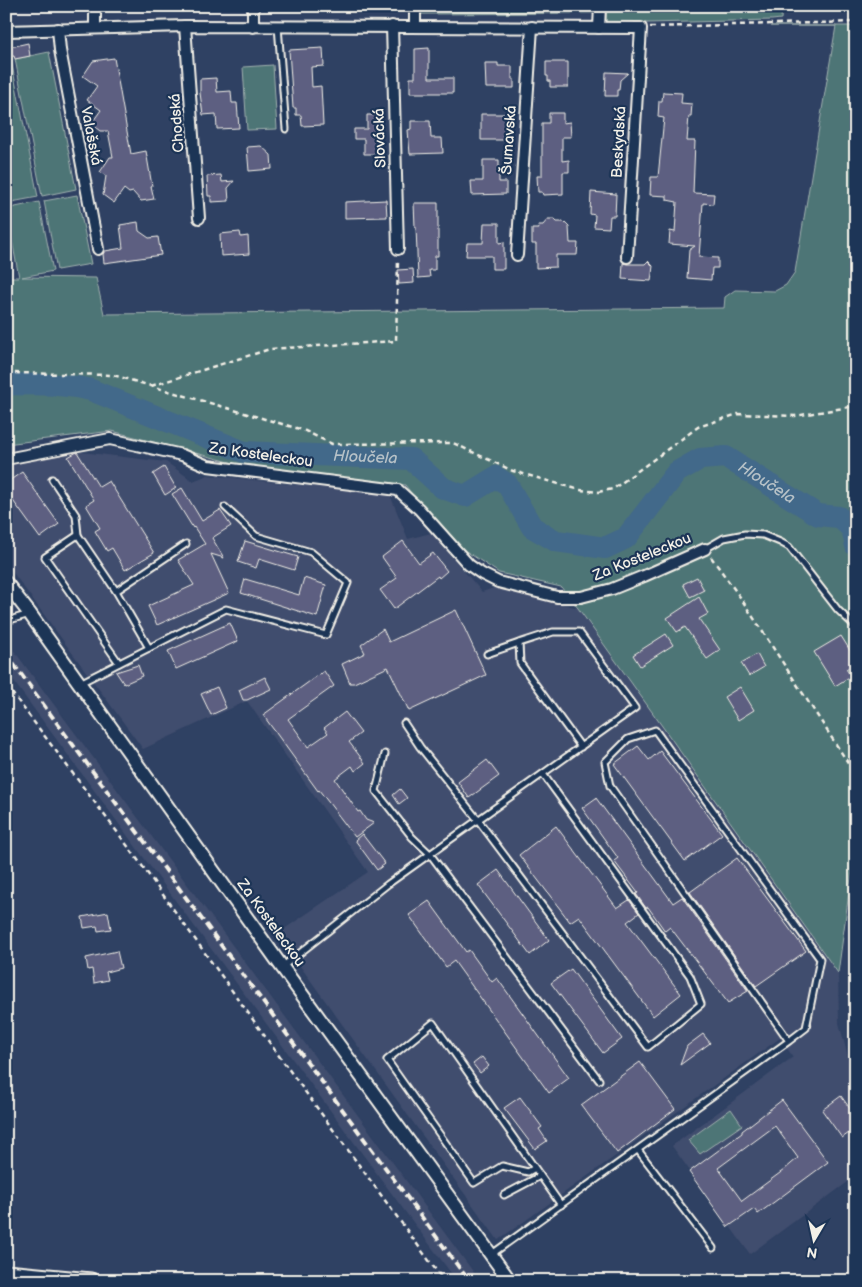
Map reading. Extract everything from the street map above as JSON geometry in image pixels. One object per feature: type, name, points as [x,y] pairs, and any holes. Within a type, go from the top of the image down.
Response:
[{"type":"main road","points":[[6,1274],[38,1279],[91,1281]]},
{"type":"street","points":[[95,6],[95,28]]},
{"type":"street","points":[[253,6],[253,26]]},
{"type":"street","points":[[415,6],[415,26]]},
{"type":"street","points":[[599,28],[600,6]]},
{"type":"street","points":[[6,31],[185,26],[641,28]]},
{"type":"street","name":"Chodská","points":[[185,26],[199,218]]},
{"type":"street","name":"Slovácká","points":[[392,26],[398,249]]},
{"type":"street","name":"Šumavská","points":[[517,255],[532,27]]},
{"type":"street","name":"Beskydská","points":[[627,257],[641,28]]},
{"type":"street","name":"Valašská","points":[[58,29],[60,50],[98,249]]},
{"type":"street","name":"Za Kosteleckou","points":[[6,459],[110,439],[182,455],[208,466],[398,490],[419,509],[469,565],[482,574],[498,582],[557,597],[581,597],[612,589],[705,549]]},
{"type":"street","name":"Za Kosteleckou","points":[[6,583],[510,1281]]},
{"type":"lane","points":[[278,26],[286,129]]},
{"type":"lane","points":[[52,479],[76,515],[78,535],[116,591],[149,648]]},
{"type":"lane","points":[[79,683],[226,609],[326,635],[348,583],[310,552],[256,536],[226,507]]},
{"type":"lane","points":[[705,549],[724,538],[745,534],[763,535],[780,542],[789,547],[838,610],[856,627]]},
{"type":"lane","points":[[78,535],[45,557],[119,663]]},
{"type":"lane","points":[[116,591],[186,544]]},
{"type":"lane","points":[[6,621],[30,614]]},
{"type":"lane","points":[[282,967],[388,884],[635,708],[579,632],[553,632],[486,654]]},
{"type":"lane","points":[[519,643],[520,664],[581,747]]},
{"type":"lane","points":[[404,723],[420,747],[478,820],[648,1048],[701,1004],[690,976],[543,774]]},
{"type":"lane","points":[[491,1255],[638,1150],[789,1041],[806,1028],[820,959],[655,730],[628,739],[604,762],[610,786],[789,1041]]},
{"type":"lane","points":[[385,754],[376,791],[412,837],[430,854],[600,1080]]},
{"type":"lane","points":[[535,1168],[528,1172],[502,1166],[474,1182],[387,1060],[433,1023],[535,1168],[540,1176],[561,1205]]},
{"type":"lane","points":[[638,1150],[713,1248]]},
{"type":"lane","points":[[504,1195],[540,1176]]},
{"type":"path","points":[[641,28],[856,22]]},
{"type":"path","points":[[150,386],[270,349],[396,341],[398,249]]},
{"type":"path","points":[[6,372],[113,375],[303,430],[332,444],[453,444],[513,471],[580,490],[598,492],[613,489],[698,427],[706,424],[738,414],[795,416],[856,406]]},
{"type":"path","name":"Za Kosteleckou","points":[[705,549],[740,597],[856,775]]},
{"type":"path","points":[[6,685],[130,849],[444,1281]]},
{"type":"shaded area","points":[[81,452],[166,462],[193,481],[208,475],[390,495],[408,539],[431,533],[482,592],[497,587],[578,608],[838,973],[839,1023],[856,1087],[856,1176],[750,1254],[672,1146],[793,1057],[780,1038],[498,1240],[277,934],[368,872],[247,701],[143,749],[6,563],[6,463]]},
{"type":"shaded area","points":[[6,640],[480,1281],[457,1281],[395,1198],[6,671]]},
{"type":"green space","points":[[421,6],[547,6],[577,8],[578,6],[594,6],[594,13],[422,14]]},
{"type":"green space","points":[[606,6],[782,6],[781,19],[772,20],[606,24]]},
{"type":"green space","points":[[836,26],[856,26],[856,841],[838,973],[578,608],[561,587],[499,573],[446,538],[405,485],[241,465],[112,431],[6,444],[6,277],[19,277],[6,209],[39,202],[53,271],[22,277],[96,278],[104,314],[724,308],[725,297],[735,290],[775,291],[786,285],[795,272]]},
{"type":"green space","points":[[49,52],[76,189],[42,196],[15,59]]},
{"type":"green space","points":[[11,60],[38,197],[6,203],[6,61]]},
{"type":"green space","points":[[273,65],[277,129],[247,130],[243,67]]},
{"type":"green space","points":[[77,195],[91,264],[57,270],[44,201]]},
{"type":"green space","points":[[731,1109],[742,1125],[700,1154],[688,1140]]},
{"type":"building","points":[[28,43],[30,56],[15,59],[14,56],[6,57],[6,48]]},
{"type":"building","points":[[323,48],[324,66],[311,67],[312,87],[321,86],[323,125],[302,126],[301,115],[296,115],[296,108],[293,108],[289,50]]},
{"type":"building","points":[[429,48],[429,78],[453,78],[453,93],[410,93],[410,78],[415,78],[415,49]]},
{"type":"building","points":[[114,58],[131,154],[146,151],[154,199],[141,201],[133,192],[129,193],[124,189],[114,203],[103,195],[106,176],[100,172],[110,157],[113,157],[108,131],[100,131],[91,124],[101,110],[87,100],[97,86],[83,76],[93,61]]},
{"type":"building","points":[[546,62],[568,62],[568,87],[550,87],[550,81],[548,81],[548,76],[546,76]]},
{"type":"building","points":[[485,63],[498,63],[498,66],[512,66],[514,88],[486,88]]},
{"type":"building","points":[[606,72],[628,73],[620,80],[617,96],[605,96]]},
{"type":"building","points":[[216,78],[217,92],[231,91],[232,103],[237,103],[239,128],[217,129],[216,114],[203,115],[200,79]]},
{"type":"building","points":[[663,92],[682,93],[681,103],[692,104],[687,141],[695,141],[693,193],[714,194],[713,204],[703,203],[699,257],[718,258],[718,268],[712,268],[711,280],[687,278],[689,250],[695,246],[669,244],[670,231],[675,232],[677,202],[667,200],[667,196],[650,195],[651,177],[658,177],[664,118],[658,117],[659,101],[662,101]]},
{"type":"building","points":[[549,113],[563,113],[563,123],[570,122],[571,137],[562,137],[562,161],[569,160],[569,172],[563,172],[563,194],[543,195],[542,192],[538,192],[537,176],[542,176],[542,123],[549,123]]},
{"type":"building","points":[[481,114],[508,114],[510,140],[481,140]]},
{"type":"building","points":[[367,115],[379,115],[378,154],[364,154],[364,139],[354,139],[354,129],[367,129]]},
{"type":"building","points":[[411,121],[430,121],[431,138],[442,138],[443,153],[410,154],[408,130],[411,129]]},
{"type":"building","points":[[261,146],[271,155],[272,169],[249,171],[247,147]]},
{"type":"building","points":[[483,160],[499,160],[499,182],[506,182],[506,194],[472,195],[471,181],[483,181]]},
{"type":"building","points":[[221,175],[222,182],[234,181],[228,188],[229,201],[211,202],[211,196],[208,196],[207,176]]},
{"type":"building","points":[[591,192],[616,194],[615,216],[610,216],[609,228],[594,227],[595,215],[590,214]]},
{"type":"building","points":[[386,200],[387,217],[345,218],[345,202]]},
{"type":"building","points":[[414,203],[438,203],[438,256],[435,256],[435,270],[429,270],[430,277],[418,278]]},
{"type":"building","points":[[548,219],[564,222],[569,227],[570,243],[578,243],[577,255],[556,255],[556,267],[536,268],[536,244],[532,244],[532,229],[539,229],[538,225],[543,225]]},
{"type":"building","points":[[138,222],[139,231],[149,238],[158,237],[161,255],[104,263],[103,254],[105,251],[123,248],[120,225]]},
{"type":"building","points":[[484,223],[499,223],[499,243],[504,242],[504,269],[492,269],[492,256],[466,256],[467,243],[483,243]]},
{"type":"building","points":[[240,232],[241,237],[248,236],[249,254],[221,256],[220,234]]},
{"type":"building","points":[[648,261],[653,266],[651,281],[622,279],[623,263],[645,264]]},
{"type":"building","points":[[413,269],[414,283],[399,284],[398,270]]},
{"type":"building","points":[[77,452],[99,487],[109,481],[154,553],[125,570],[112,548],[107,551],[95,531],[100,528],[86,505],[94,500],[68,457]]},
{"type":"building","points":[[164,467],[176,488],[165,495],[153,474]]},
{"type":"building","points":[[22,472],[59,524],[40,538],[6,491],[6,483]]},
{"type":"building","points":[[182,488],[202,521],[220,510],[231,526],[212,538],[224,558],[211,554],[229,593],[157,625],[148,606],[194,585],[178,560],[205,544],[172,494]]},
{"type":"building","points":[[245,541],[298,557],[294,570],[259,559],[256,568],[238,562]]},
{"type":"building","points":[[403,541],[419,563],[433,553],[447,571],[394,609],[380,590],[397,578],[382,557]]},
{"type":"building","points":[[697,577],[704,590],[690,597],[683,584]]},
{"type":"building","points":[[304,578],[326,585],[317,617],[241,593],[245,579],[299,595]]},
{"type":"building","points":[[699,597],[708,614],[699,619],[720,650],[707,659],[685,627],[677,632],[667,618]]},
{"type":"building","points":[[456,610],[486,675],[409,711],[388,667],[354,683],[350,683],[342,664],[365,653],[361,645],[383,629],[389,642]]},
{"type":"building","points":[[230,623],[238,641],[176,669],[168,651]]},
{"type":"building","points":[[666,634],[673,645],[640,666],[633,655]]},
{"type":"building","points":[[841,636],[856,663],[846,669],[851,676],[835,686],[814,652]]},
{"type":"building","points":[[757,654],[764,667],[749,676],[741,663]]},
{"type":"building","points":[[138,665],[142,676],[124,684],[116,672]]},
{"type":"building","points":[[324,671],[334,686],[288,719],[308,747],[328,733],[324,728],[345,712],[361,733],[349,742],[365,763],[355,771],[352,766],[335,779],[358,812],[360,811],[366,820],[374,823],[355,837],[318,791],[263,715]]},
{"type":"building","points":[[265,677],[271,689],[243,700],[239,690]]},
{"type":"building","points":[[217,687],[226,708],[211,715],[201,694]]},
{"type":"building","points":[[740,687],[754,710],[738,720],[724,697]]},
{"type":"building","points":[[638,746],[649,760],[660,751],[722,834],[685,861],[614,764]]},
{"type":"building","points":[[487,760],[499,776],[469,798],[458,782]]},
{"type":"building","points":[[400,789],[407,798],[399,804],[393,795]]},
{"type":"building","points":[[596,798],[673,903],[682,897],[748,991],[728,1003],[670,927],[665,931],[648,907],[646,908],[636,894],[638,893],[614,861],[618,858],[582,808]]},
{"type":"building","points":[[556,826],[617,908],[629,900],[639,913],[627,922],[681,994],[653,1016],[579,916],[570,922],[519,855]]},
{"type":"building","points":[[362,834],[385,864],[377,870],[355,840]]},
{"type":"building","points":[[737,858],[806,951],[756,986],[690,892]]},
{"type":"building","points":[[498,870],[549,940],[530,955],[478,885]]},
{"type":"building","points":[[429,901],[466,952],[469,950],[492,982],[497,978],[569,1078],[549,1093],[454,961],[446,967],[409,915]]},
{"type":"building","points":[[108,912],[111,929],[98,931],[97,926],[84,928],[82,917]]},
{"type":"building","points":[[117,951],[121,968],[106,972],[108,980],[94,983],[92,969],[88,970],[86,958]]},
{"type":"building","points":[[571,969],[622,1039],[603,1053],[551,983]]},
{"type":"building","points":[[703,1034],[710,1043],[680,1065],[687,1046]]},
{"type":"building","points":[[482,1057],[489,1066],[480,1073],[473,1064]]},
{"type":"building","points":[[640,1062],[675,1109],[617,1153],[581,1105]]},
{"type":"building","points":[[841,1096],[856,1117],[856,1128],[842,1138],[822,1110]]},
{"type":"building","points":[[520,1097],[542,1127],[539,1129],[547,1141],[535,1149],[504,1108]]},
{"type":"building","points":[[782,1100],[828,1162],[758,1214],[754,1209],[728,1227],[689,1172],[742,1133],[742,1131]],"holes":[[[775,1126],[798,1158],[742,1201],[718,1168]]]},
{"type":"waterway","name":"Hloučela","points":[[6,384],[60,385],[91,390],[244,452],[411,459],[443,488],[465,496],[496,477],[507,484],[532,527],[556,541],[605,548],[626,538],[677,472],[700,459],[726,457],[818,515],[839,517],[852,529],[856,546]]},
{"type":"railway","points":[[6,654],[469,1281]]}]
